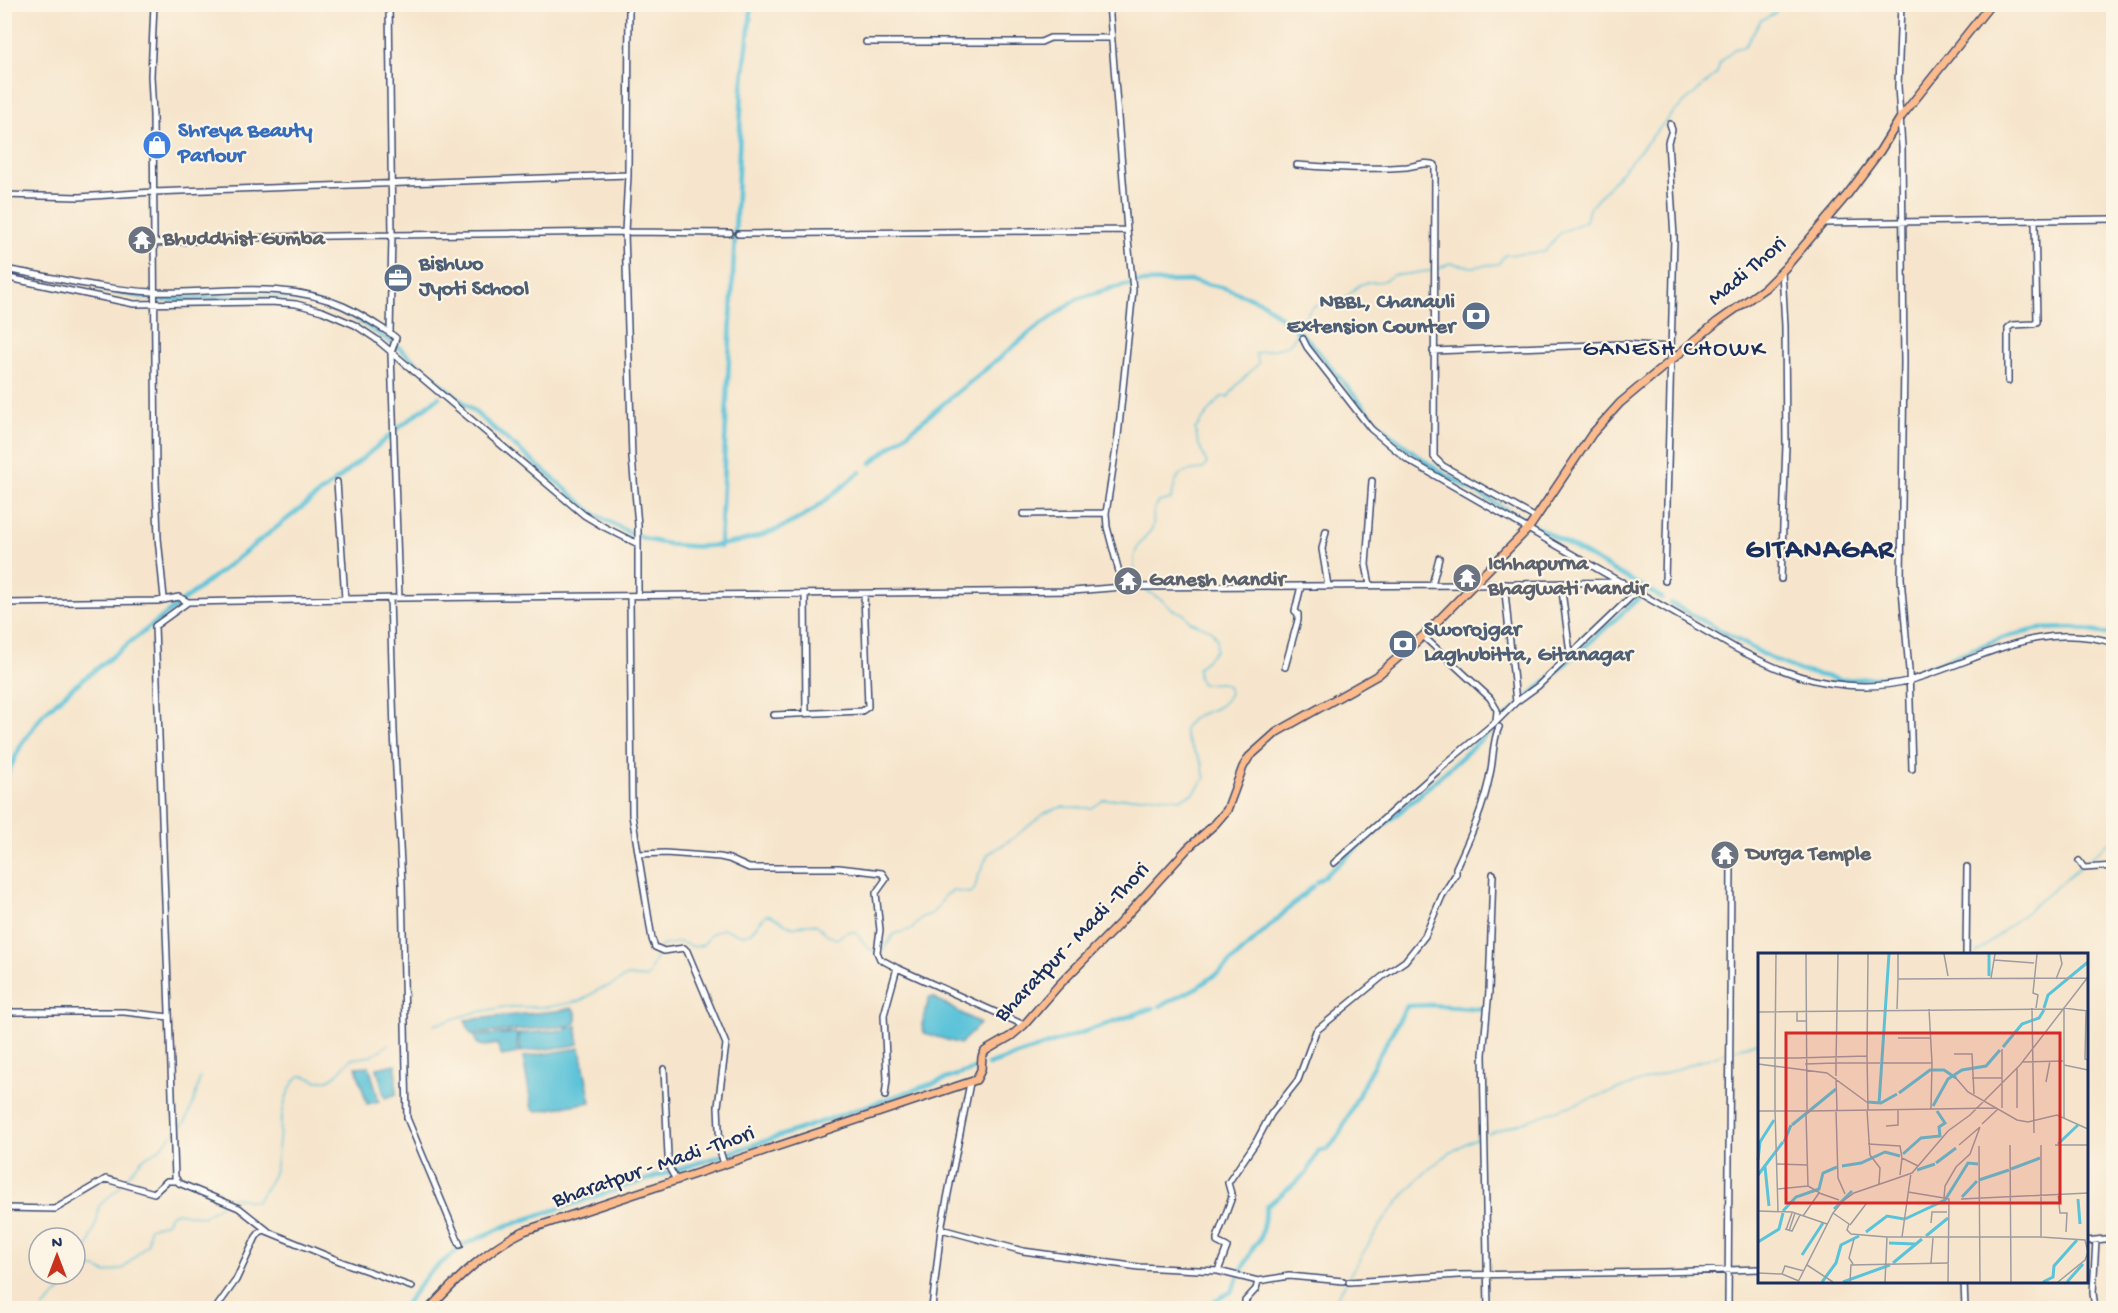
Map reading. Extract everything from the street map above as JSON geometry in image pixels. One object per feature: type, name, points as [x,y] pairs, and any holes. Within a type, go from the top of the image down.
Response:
[{"type":"main road","name":"Madi Thori","points":[[1532,524],[1592,434],[1620,403],[1670,360],[1765,288],[1806,246],[1880,151],[1901,117],[1991,4]]},
{"type":"main road","name":"Bharatpur - Madi -Thori","points":[[430,1308],[479,1262],[512,1237],[884,1109],[970,1083],[979,1076],[985,1051],[1011,1036],[1024,1025],[1188,848],[1227,810],[1249,757],[1277,732],[1378,675],[1423,636],[1532,524]]},
{"type":"street","points":[[154,4],[151,76],[156,480],[158,538],[164,598]]},
{"type":"street","points":[[388,4],[392,235],[390,333]]},
{"type":"street","points":[[629,4],[628,175],[625,232],[632,458],[638,532],[638,596]]},
{"type":"street","points":[[1109,4],[1132,283],[1118,436],[1106,513],[1107,527],[1123,587]]},
{"type":"street","points":[[1901,4],[1899,86],[1904,370],[1901,578],[1909,670],[1912,769]]},
{"type":"street","points":[[866,42],[1041,42],[1050,38],[1111,38]]},
{"type":"street","points":[[1665,581],[1674,237],[1668,142],[1672,130],[1670,124]]},
{"type":"street","points":[[1297,165],[1344,169],[1433,163],[1435,165],[1434,457],[1443,466],[1637,591],[1735,648],[1782,671],[1829,684],[1871,686],[1909,680],[2008,644],[2061,634],[2095,637],[2114,643]]},
{"type":"street","points":[[4,195],[79,197],[153,192],[628,175]]},
{"type":"street","points":[[1822,224],[2114,219]]},
{"type":"street","points":[[2008,381],[2008,328],[2012,325],[2037,322],[2035,220]]},
{"type":"street","points":[[738,234],[1127,230]]},
{"type":"street","points":[[153,243],[273,237],[625,232],[730,233]]},
{"type":"street","points":[[4,269],[115,288],[153,292],[261,290],[292,293],[320,298],[342,306],[390,333],[396,339],[393,348],[399,598]]},
{"type":"street","points":[[1781,579],[1786,445],[1782,272]]},
{"type":"street","points":[[4,277],[134,304],[271,302],[296,304],[322,311],[355,325],[393,348],[584,515],[638,542]]},
{"type":"street","points":[[1303,339],[1306,347],[1336,386],[1386,444],[1408,460],[1532,524]]},
{"type":"street","points":[[1433,351],[1623,344],[1670,347]]},
{"type":"street","points":[[1370,585],[1366,565],[1372,481]]},
{"type":"street","points":[[337,482],[345,599]]},
{"type":"street","points":[[1023,514],[1106,513]]},
{"type":"street","points":[[1326,531],[1322,549],[1328,586]]},
{"type":"street","points":[[1432,585],[1439,558]]},
{"type":"street","points":[[4,603],[158,601],[164,598],[179,597],[187,601],[630,597],[1073,591],[1123,587],[1622,582]]},
{"type":"street","points":[[1561,583],[1570,653]]},
{"type":"street","points":[[1506,584],[1516,702]]},
{"type":"street","points":[[1286,667],[1298,620],[1298,614],[1295,611],[1301,586]]},
{"type":"street","points":[[1334,863],[1450,760],[1489,729],[1516,702],[1538,686],[1637,591]]},
{"type":"street","points":[[774,714],[862,711],[868,707],[864,594]]},
{"type":"street","points":[[805,595],[807,713]]},
{"type":"street","points":[[630,597],[633,815],[652,939],[655,947],[664,951],[684,948],[687,951],[726,1044],[718,1106],[720,1151],[724,1164]]},
{"type":"street","points":[[390,598],[406,1029],[407,1118],[460,1245]]},
{"type":"street","points":[[176,1181],[154,626],[187,601]]},
{"type":"street","points":[[1423,636],[1490,698],[1497,710],[1496,722],[1499,719]]},
{"type":"street","points":[[1218,1270],[1227,1251],[1227,1247],[1217,1242],[1217,1238],[1232,1197],[1228,1183],[1256,1142],[1271,1114],[1298,1080],[1316,1031],[1383,976],[1405,961],[1425,936],[1442,896],[1456,874],[1456,868],[1473,830],[1491,773],[1498,727]]},
{"type":"street","points":[[639,854],[665,853],[729,858],[748,867],[756,868],[839,868],[882,873],[886,879],[875,898],[880,930],[877,952],[880,959],[1024,1025]]},
{"type":"street","points":[[2079,861],[2084,867],[2114,866]]},
{"type":"street","points":[[1728,1308],[1731,862]]},
{"type":"street","points":[[1966,953],[1967,867]]},
{"type":"street","points":[[1488,1308],[1484,1055],[1489,991],[1493,874]]},
{"type":"street","points":[[885,1096],[884,1015],[897,968]]},
{"type":"street","points":[[4,1012],[124,1011],[169,1017]]},
{"type":"street","points":[[664,1069],[668,1156],[670,1169],[676,1180]]},
{"type":"street","points":[[932,1308],[941,1229],[970,1083]]},
{"type":"street","points":[[4,1208],[55,1209],[106,1179],[154,1193],[167,1181],[176,1181],[240,1208],[281,1239],[412,1287]]},
{"type":"street","points":[[941,1229],[1035,1252],[1139,1267],[1218,1270],[1258,1281],[1289,1276],[1346,1282],[1458,1275],[1758,1269]]},
{"type":"street","points":[[216,1308],[236,1280],[256,1237],[260,1232],[268,1231]]},
{"type":"street","points":[[2088,1241],[2114,1238]]},
{"type":"street","points":[[2095,1308],[2093,1293],[2096,1240]]},
{"type":"street","points":[[1245,1308],[1245,1301],[1256,1289],[1258,1281]]},
{"type":"street","points":[[1964,1283],[1965,1308]]},
{"type":"water","points":[[933,997],[980,1024],[960,1044],[924,1033],[922,1025],[929,998]]},
{"type":"water","points":[[572,1008],[576,1012],[576,1023],[569,1026],[471,1034],[465,1020],[556,1011]]},
{"type":"water","points":[[577,1026],[578,1044],[521,1052],[518,1034],[563,1030]]},
{"type":"water","points":[[515,1033],[518,1053],[502,1056],[497,1044],[480,1045],[474,1036]]},
{"type":"water","points":[[580,1048],[591,1102],[537,1111],[532,1109],[523,1057]]},
{"type":"water","points":[[396,1064],[396,1094],[385,1098],[377,1068]]},
{"type":"water","points":[[369,1066],[379,1101],[367,1104],[356,1067]]},
{"type":"waterway","points":[[720,547],[742,89],[752,4]]},
{"type":"waterway","points":[[1436,270],[1450,263],[1472,267],[1498,264],[1505,255],[1544,252],[1560,233],[1586,221],[1589,209],[1670,116],[1717,73],[1720,63],[1734,49],[1745,46],[1761,20],[1774,14],[1780,4]]},
{"type":"waterway","points":[[1139,584],[1134,567],[1134,556],[1152,529],[1156,506],[1159,502],[1171,499],[1180,475],[1188,471],[1203,469],[1207,463],[1198,443],[1195,429],[1221,397],[1228,397],[1259,363],[1255,354],[1286,346],[1295,337],[1310,310],[1317,305],[1345,299],[1360,285],[1381,281],[1393,275],[1432,271]]},
{"type":"waterway","points":[[871,463],[1036,328],[1077,299],[1141,282],[1192,281],[1225,288],[1262,302],[1309,341],[1374,419],[1437,470],[1662,598]]},
{"type":"waterway","points":[[102,289],[149,298]]},
{"type":"waterway","points":[[158,300],[273,296],[310,302],[352,316],[398,347],[596,515],[628,532],[655,541],[701,546],[747,540],[769,533],[810,512],[860,472]]},
{"type":"waterway","points":[[397,429],[439,397]]},
{"type":"waterway","points":[[46,711],[392,434]]},
{"type":"waterway","points":[[880,951],[884,949],[894,934],[912,929],[922,917],[932,914],[944,896],[953,891],[970,893],[974,890],[988,854],[1012,839],[1045,813],[1062,807],[1092,808],[1104,800],[1153,796],[1180,799],[1194,793],[1205,778],[1201,762],[1186,739],[1185,730],[1191,720],[1220,706],[1230,693],[1228,686],[1221,683],[1202,684],[1198,677],[1198,668],[1216,650],[1217,639],[1211,630],[1191,622],[1184,614],[1172,609],[1144,589]]},
{"type":"waterway","points":[[1317,882],[1416,798],[1640,597]]},
{"type":"waterway","points":[[1671,603],[1772,659],[1801,671],[1842,680],[1903,676],[2005,637],[2039,629],[2073,628],[2114,635]]},
{"type":"waterway","points":[[4,781],[21,745],[43,714]]},
{"type":"waterway","points":[[2085,863],[2114,838]]},
{"type":"waterway","points":[[1977,953],[2081,866]]},
{"type":"waterway","points":[[1160,1006],[1196,988],[1221,971],[1313,886]]},
{"type":"waterway","points":[[434,1025],[469,1014],[504,1007],[548,1007],[580,1001],[627,976],[647,978],[661,946],[679,942],[695,947],[703,945],[712,933],[723,929],[743,935],[750,933],[766,915],[794,928],[816,925],[837,939],[846,932],[855,932],[869,949],[876,951]]},
{"type":"waterway","points":[[1201,1308],[1231,1292],[1254,1246],[1260,1239],[1267,1206],[1306,1174],[1319,1150],[1327,1150],[1339,1135],[1369,1073],[1407,1006],[1431,1005],[1485,1009]]},
{"type":"waterway","points":[[988,1065],[1153,1008]]},
{"type":"waterway","points":[[1733,1050],[1758,1042]]},
{"type":"waterway","points":[[225,1199],[232,1197],[256,1202],[269,1182],[275,1170],[281,1120],[287,1095],[299,1076],[317,1081],[328,1080],[351,1059],[372,1056],[389,1044]]},
{"type":"waterway","points":[[1488,1134],[1727,1052]]},
{"type":"waterway","points":[[724,1155],[978,1068]]},
{"type":"waterway","points":[[175,1132],[186,1121],[200,1077]]},
{"type":"waterway","points":[[124,1181],[142,1159],[158,1150],[172,1135]]},
{"type":"waterway","points":[[1331,1308],[1376,1233],[1411,1186],[1432,1166],[1456,1149],[1482,1136]]},
{"type":"waterway","points":[[674,1171],[720,1156]]},
{"type":"waterway","points":[[402,1308],[429,1273],[465,1244],[506,1226],[670,1172]]},
{"type":"waterway","points":[[87,1250],[99,1206],[121,1186]]},
{"type":"waterway","points":[[43,1308],[84,1268],[96,1268],[107,1273],[124,1268],[148,1243],[149,1228],[166,1223],[170,1215],[177,1212],[203,1217],[223,1203]]},
{"type":"place","name":"Shreya Beauty Parlour","points":[[157,145]]},
{"type":"place","name":"Bhuddhist Gumba","points":[[142,240]]},
{"type":"place","name":"Bishwo Jyoti School","points":[[398,278]]},
{"type":"place","name":"NBBL, Chanauli Extension Counter","points":[[1476,316]]},
{"type":"place","name":"Ichhapurna Bhagwati Mandir","points":[[1467,578]]},
{"type":"place","name":"Ganesh Mandir","points":[[1128,581]]},
{"type":"place","name":"Sworojgar Laghubitta, Gitanagar","points":[[1403,644]]},
{"type":"place","name":"Durga Temple","points":[[1725,855]]},
{"type":"district","name":"GANESH CHOWK","points":[[1674,350]]},
{"type":"district","name":"GITANAGAR","points":[[1820,551]]}]
